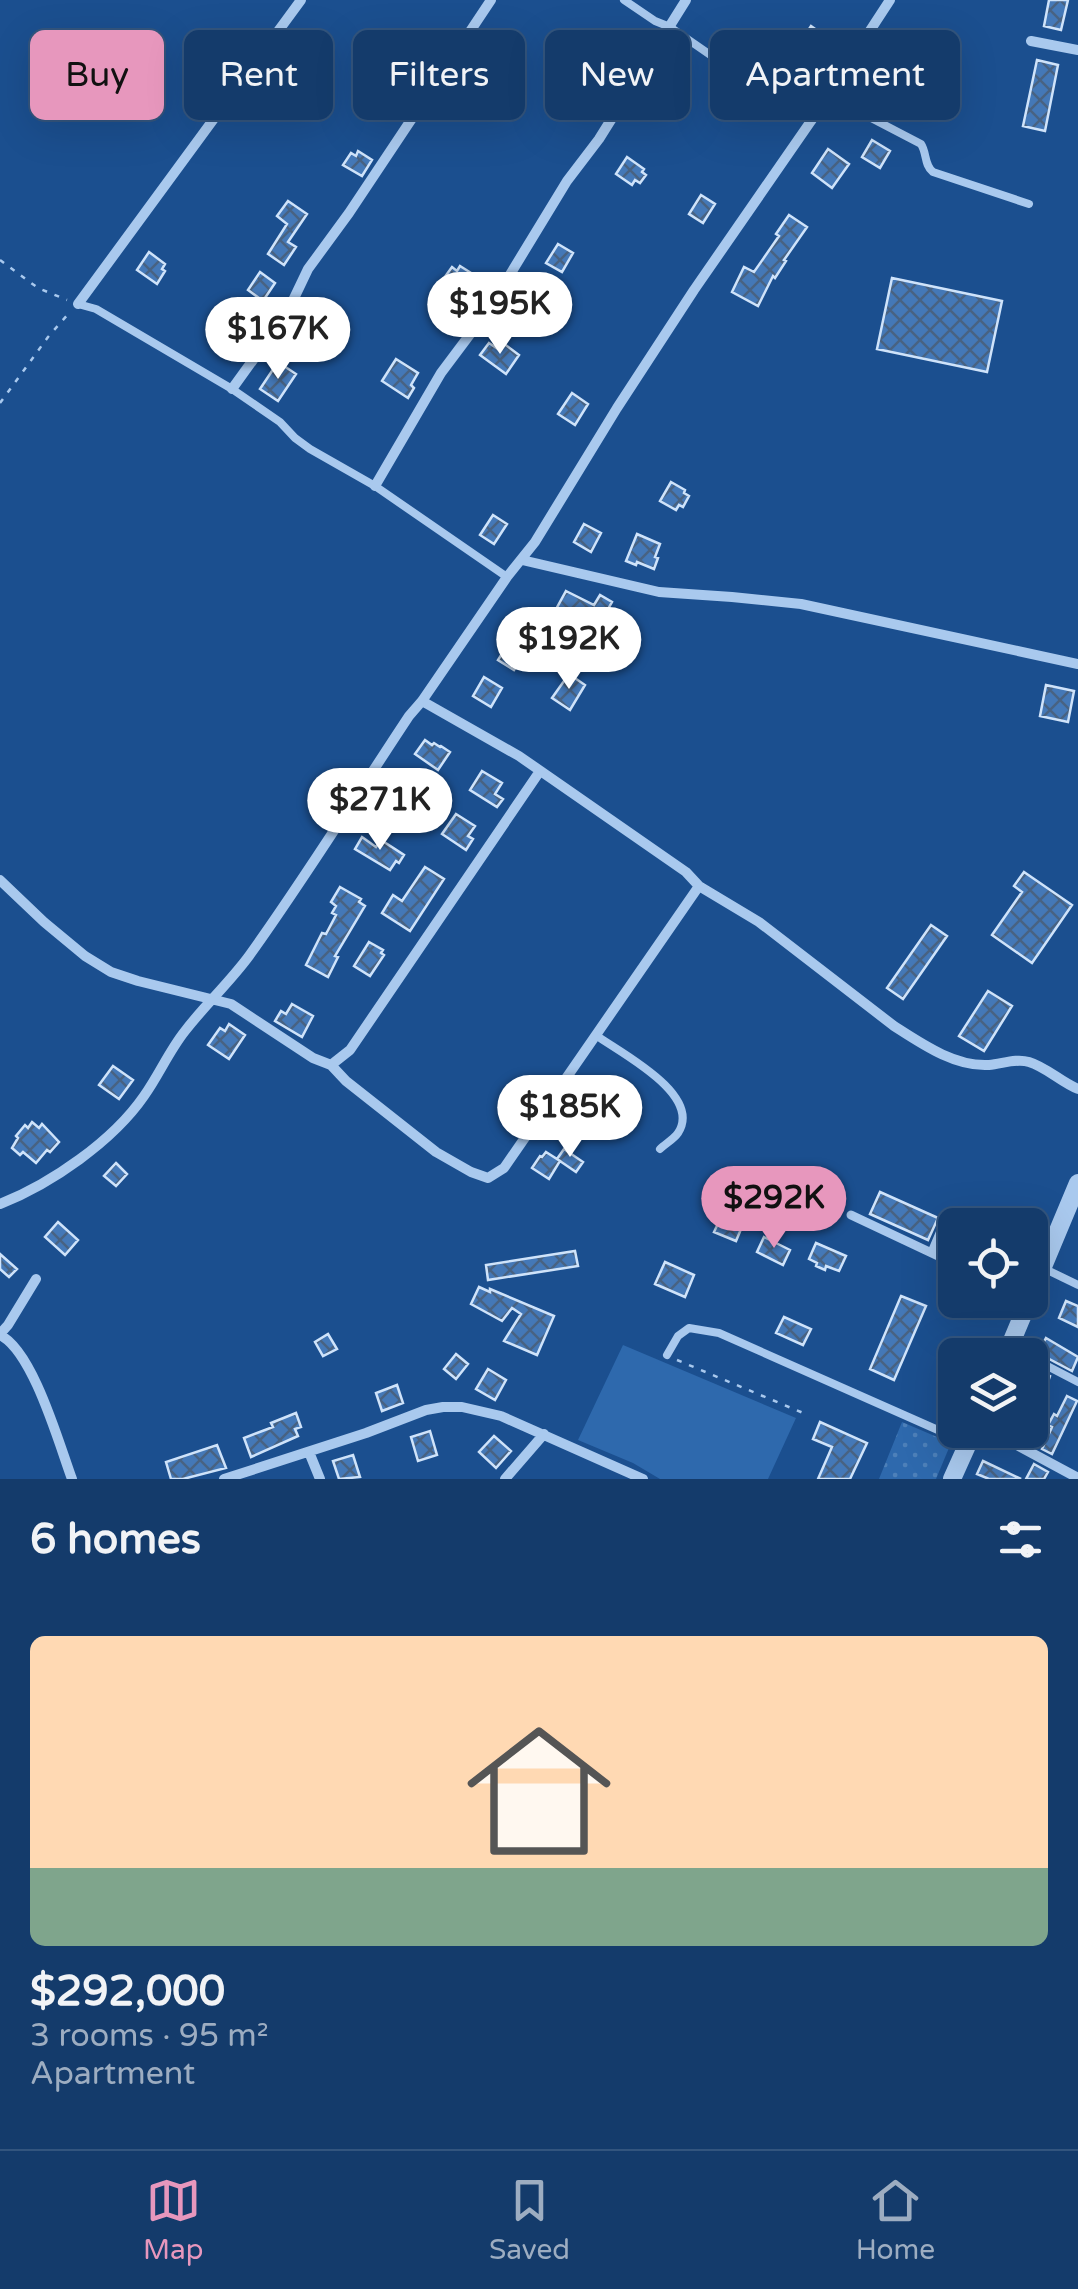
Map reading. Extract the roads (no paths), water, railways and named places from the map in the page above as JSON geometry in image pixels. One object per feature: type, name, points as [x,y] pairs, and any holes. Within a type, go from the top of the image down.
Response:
[{"type":"street","points":[[78,304],[301,0]]},
{"type":"street","points":[[232,388],[286,313],[308,269],[490,0]]},
{"type":"street","points":[[375,486],[442,373],[489,309],[686,0]]},
{"type":"street","points":[[870,30],[890,0]]},
{"type":"street","points":[[1031,41],[1078,50]]},
{"type":"street","points":[[0,1204],[45,1182],[114,1130],[144,1096],[185,1031],[248,958],[409,716],[522,560],[685,304],[811,121]]},
{"type":"street","points":[[522,560],[659,592],[801,604],[1078,664]]},
{"type":"street","points":[[422,701],[519,756],[686,872],[699,886],[759,922],[894,1026],[937,1052],[972,1064],[1024,1060],[1078,1088]]},
{"type":"street","points":[[331,1064],[350,1050],[540,771]]},
{"type":"street","points":[[0,880],[44,922],[111,972],[174,992],[231,1004],[313,1058],[331,1064],[346,1081],[436,1152],[488,1178],[504,1168],[699,886]]},
{"type":"street","points":[[1048,1258],[1078,1183]]},
{"type":"street","points":[[851,1215],[938,1255]]},
{"type":"street","points":[[932,1252],[938,1238]]},
{"type":"street","points":[[36,1279],[0,1334],[18,1349],[51,1419],[72,1479]]},
{"type":"street","points":[[224,1479],[426,1410],[462,1407],[501,1416],[643,1479]]},
{"type":"street","points":[[504,1479],[544,1434]]},
{"type":"street","points":[[952,1479],[966,1448]]},
{"type":"street","points":[[1022,1448],[1078,1478]]},
{"type":"street","points":[[310,1452],[320,1479]]},
{"type":"lane","points":[[624,0],[811,121]]},
{"type":"lane","points":[[875,120],[921,144],[928,168],[933,172],[1028,204]]},
{"type":"lane","points":[[78,304],[96,309],[232,388],[280,422],[295,438],[375,486],[506,577]]},
{"type":"lane","points":[[597,1036],[652,1074],[678,1100],[682,1119],[679,1132],[660,1149]]},
{"type":"lane","points":[[1048,1270],[1078,1285]]},
{"type":"lane","points":[[667,1355],[678,1336],[689,1328],[718,1333],[938,1423]]},
{"type":"lane","points":[[1048,1368],[1078,1382]]}]
